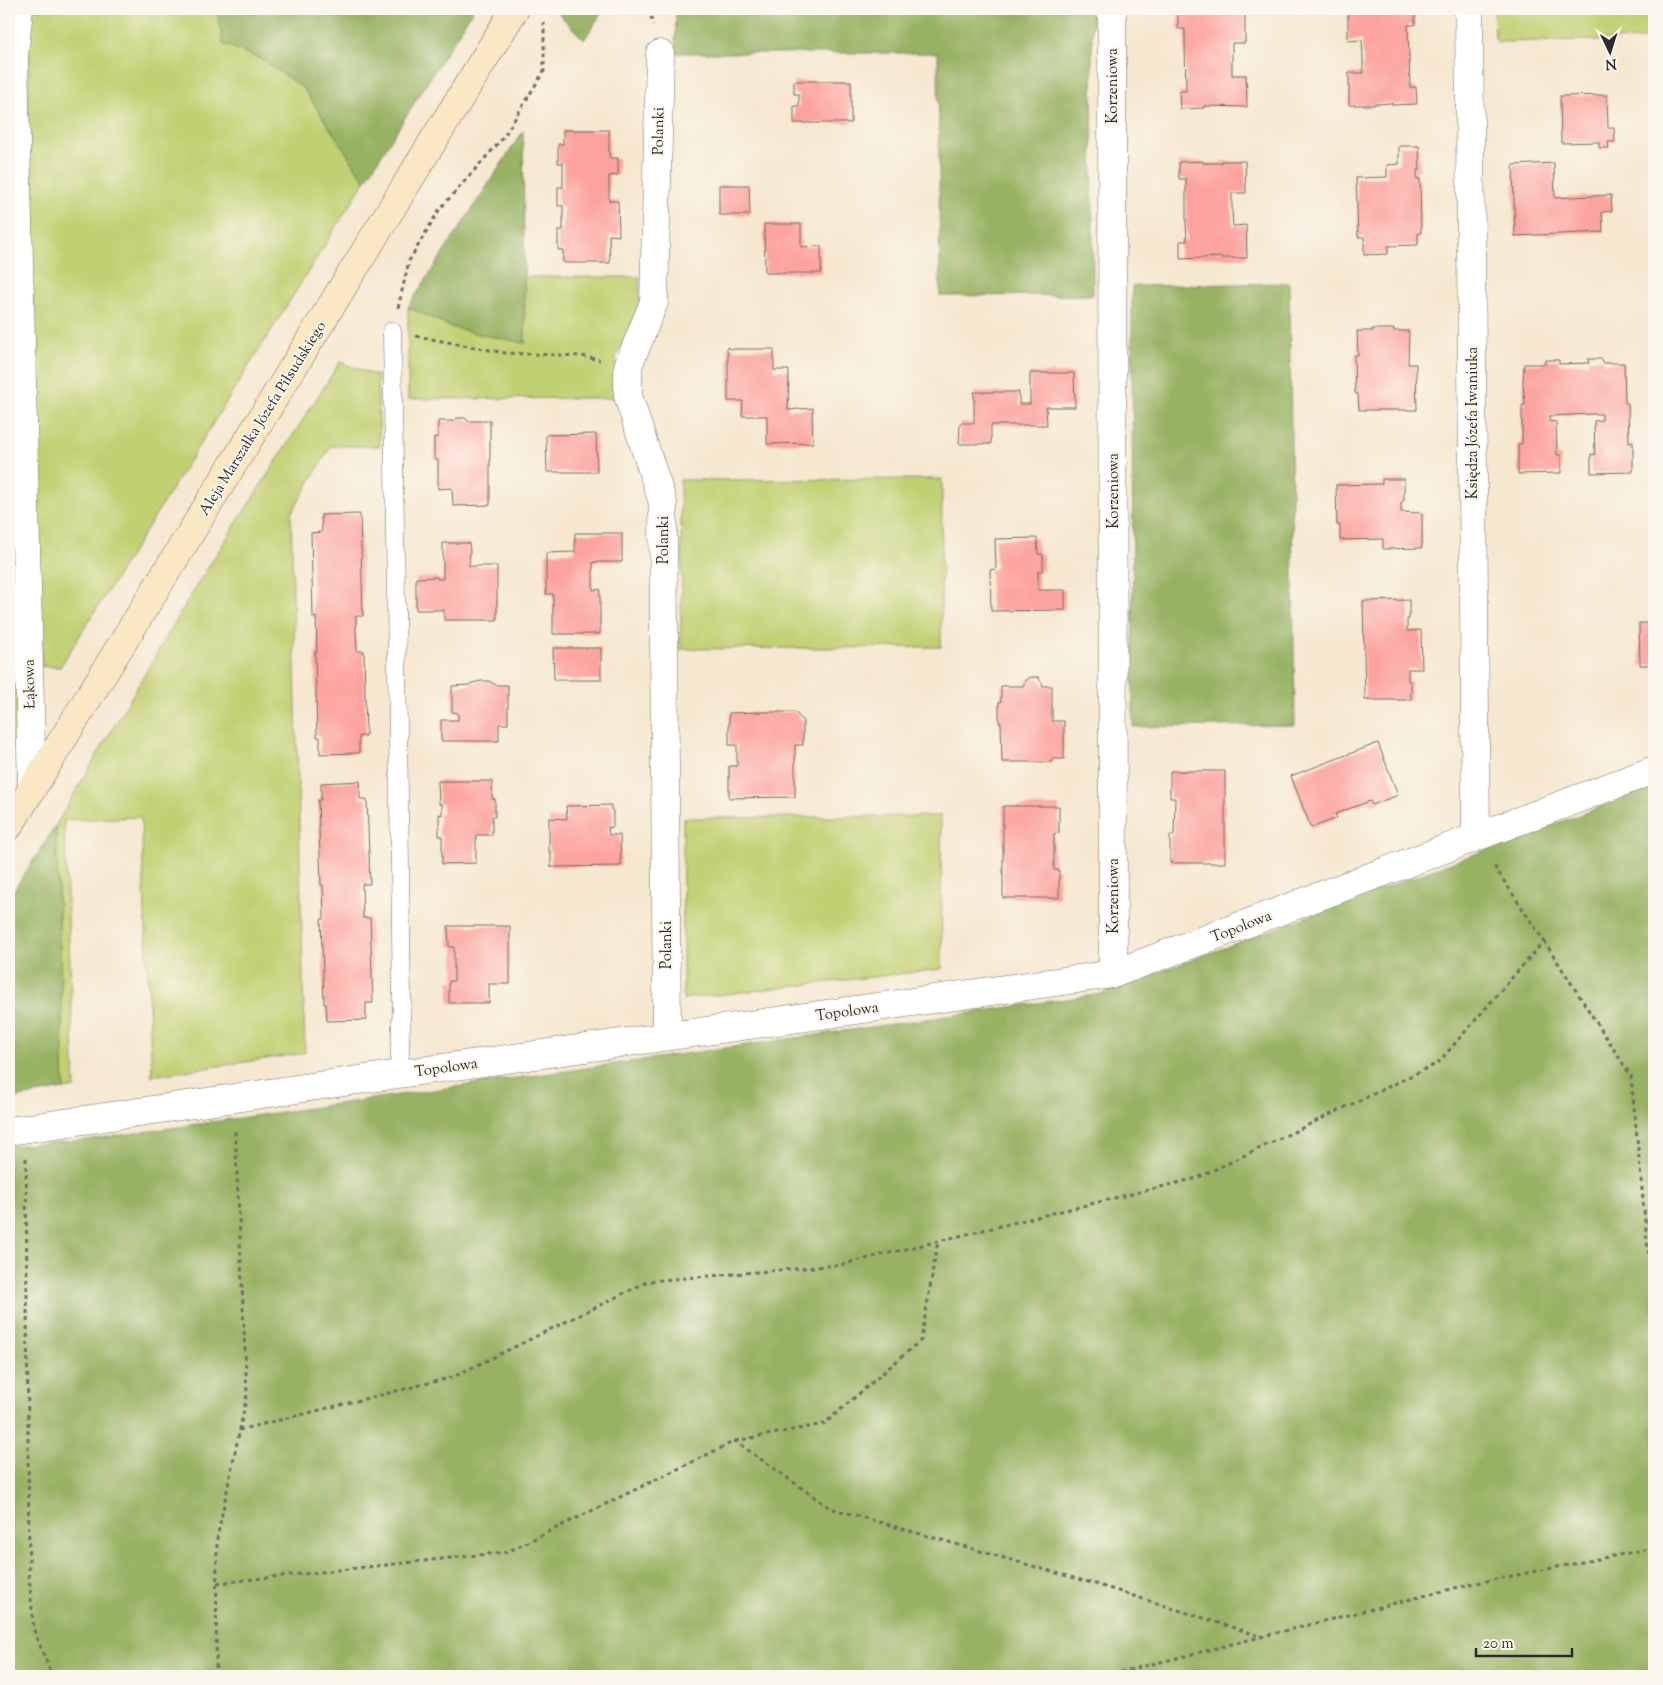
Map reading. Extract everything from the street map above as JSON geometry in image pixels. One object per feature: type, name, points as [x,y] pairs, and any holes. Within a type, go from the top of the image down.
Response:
[{"type":"main road","name":"Aleja Marszałka Józefa Piłsudskiego","points":[[9,826],[515,9]]},
{"type":"street","name":"Łąkowa","points":[[19,9],[15,67],[32,789]]},
{"type":"street","name":"Korzeniowa","points":[[1112,9],[1113,974]]},
{"type":"street","name":"Księdza Józefa Iwaniuka","points":[[1469,9],[1476,837]]},
{"type":"street","name":"Polanki","points":[[660,54],[654,302],[628,366],[628,396],[663,503],[667,1036]]},
{"type":"street","name":"Topolowa","points":[[17,1130],[399,1074],[1113,974],[1654,770]]},
{"type":"lane","points":[[392,331],[402,1000],[399,1074]]},
{"type":"path","points":[[544,18],[544,71],[503,138],[439,210],[409,261],[392,331],[505,353],[582,356],[628,366]]},
{"type":"path","points":[[1476,837],[1631,1076],[1648,1251],[1654,1265]]},
{"type":"path","points":[[240,1430],[453,1378],[649,1281],[840,1265],[1197,1178],[1438,1063],[1544,941]]},
{"type":"path","points":[[216,1676],[217,1538],[247,1395],[234,1098]]},
{"type":"path","points":[[17,1130],[29,1576],[34,1630],[52,1676]]},
{"type":"path","points":[[217,1583],[507,1552],[735,1441],[824,1424],[921,1340],[938,1241]]},
{"type":"path","points":[[735,1441],[830,1508],[1102,1586],[1263,1637]]},
{"type":"path","points":[[1105,1676],[1471,1584],[1654,1548]]},
{"type":"green space","points":[[30,9],[217,9],[223,43],[265,61],[304,89],[365,181],[60,667],[41,666],[28,130]]},
{"type":"green space","points":[[217,9],[473,10],[365,181],[304,89],[265,61],[223,44]]},
{"type":"green space","points":[[563,9],[604,9],[584,40],[559,14]]},
{"type":"green space","points":[[676,9],[1092,9],[1093,295],[940,296],[938,53],[675,53]]},
{"type":"green space","points":[[1494,9],[1654,9],[1654,39],[1498,42],[1495,38]]},
{"type":"green space","points":[[9,64],[18,741],[9,755]]},
{"type":"green space","points":[[523,131],[525,343],[451,327],[408,307]]},
{"type":"green space","points":[[524,277],[640,277],[639,315],[616,355],[617,398],[408,399],[408,307],[451,327],[525,342]]},
{"type":"green space","points":[[1289,283],[1295,725],[1133,727],[1132,286]]},
{"type":"green space","points":[[340,362],[377,376],[380,446],[331,446],[291,514],[305,1053],[152,1076],[141,817],[64,820],[75,1088],[64,1089],[56,825],[200,580]]},
{"type":"green space","points":[[942,479],[941,647],[680,649],[682,572],[680,480]]},
{"type":"green space","points":[[1654,787],[1654,1676],[9,1676],[9,1146],[87,1140],[1101,994]]},
{"type":"green space","points":[[941,816],[942,969],[683,999],[683,818]]},
{"type":"green space","points":[[56,825],[64,1089],[9,1099],[9,898]]},
{"type":"building","points":[[1348,9],[1415,9],[1415,25],[1408,25],[1410,87],[1416,87],[1417,104],[1349,105],[1349,73],[1363,73],[1363,57],[1362,40],[1348,41]]},
{"type":"building","points":[[1245,10],[1245,43],[1232,43],[1232,75],[1246,75],[1247,107],[1204,106],[1204,108],[1180,109],[1179,91],[1186,91],[1185,29],[1178,29],[1178,12],[1221,13],[1220,11]]},
{"type":"building","points":[[794,81],[851,81],[851,123],[794,123],[794,106],[799,106],[799,94],[794,94]]},
{"type":"building","points":[[1607,95],[1608,128],[1614,128],[1615,142],[1608,142],[1609,148],[1599,148],[1599,142],[1561,143],[1560,96]]},
{"type":"building","points":[[563,130],[609,130],[609,158],[618,158],[618,175],[609,176],[609,201],[618,201],[619,236],[609,235],[610,263],[563,263],[563,250],[558,250],[558,230],[563,230],[563,206],[558,206],[558,187],[563,187],[563,163],[558,163],[558,144],[563,144]]},
{"type":"building","points":[[1399,146],[1419,146],[1420,170],[1417,170],[1417,179],[1420,179],[1421,233],[1418,233],[1418,245],[1388,246],[1388,254],[1364,255],[1364,237],[1358,237],[1356,178],[1387,177],[1387,165],[1399,164]]},
{"type":"building","points":[[1203,161],[1203,163],[1221,163],[1221,161],[1245,161],[1246,193],[1232,193],[1232,210],[1233,226],[1246,225],[1247,258],[1180,259],[1180,241],[1187,241],[1186,179],[1179,179],[1179,162]]},
{"type":"building","points":[[1554,163],[1555,198],[1611,195],[1612,211],[1602,212],[1603,232],[1515,236],[1513,165]]},
{"type":"building","points":[[719,185],[749,185],[750,215],[719,215]]},
{"type":"building","points":[[764,224],[801,224],[801,247],[821,246],[821,273],[765,273]]},
{"type":"building","points":[[1372,329],[1409,331],[1408,364],[1416,364],[1417,410],[1359,410],[1358,394],[1355,393],[1354,355],[1358,355],[1357,331],[1373,331]]},
{"type":"building","points":[[727,347],[731,349],[774,349],[774,370],[789,370],[788,410],[813,408],[813,443],[767,444],[767,416],[742,416],[743,401],[728,401]]},
{"type":"building","points":[[1588,359],[1602,359],[1603,363],[1624,363],[1629,443],[1633,442],[1633,472],[1591,473],[1591,454],[1595,455],[1594,421],[1602,420],[1602,414],[1592,414],[1549,416],[1549,421],[1556,422],[1557,455],[1561,455],[1561,473],[1518,474],[1518,444],[1522,444],[1522,405],[1525,405],[1524,364],[1545,364],[1545,360],[1559,360],[1559,364],[1589,363]]},
{"type":"building","points":[[1030,373],[1074,373],[1075,407],[1046,407],[1047,425],[991,425],[991,444],[959,444],[960,423],[974,423],[974,392],[1019,392],[1019,404],[1030,404]]},
{"type":"building","points":[[457,418],[465,418],[468,421],[490,421],[490,505],[453,506],[452,488],[438,489],[438,460],[434,459],[434,437],[438,438],[438,421],[454,421]]},
{"type":"building","points":[[596,434],[597,472],[547,472],[546,435]]},
{"type":"building","points":[[1382,479],[1404,479],[1404,500],[1401,503],[1401,512],[1422,513],[1422,548],[1383,549],[1383,539],[1340,540],[1340,525],[1337,525],[1336,485],[1382,484]]},
{"type":"building","points":[[360,514],[363,616],[356,616],[356,633],[357,651],[364,651],[366,736],[359,736],[359,753],[320,754],[320,737],[317,737],[316,617],[313,618],[311,533],[322,532],[321,515]]},
{"type":"building","points":[[575,533],[622,533],[622,562],[593,562],[593,590],[600,589],[600,634],[553,634],[553,594],[546,594],[546,553],[575,552]]},
{"type":"building","points":[[1037,538],[1038,554],[1043,554],[1043,571],[1038,571],[1038,590],[1065,590],[1065,610],[991,611],[990,570],[996,569],[995,539]]},
{"type":"building","points":[[443,543],[469,543],[469,566],[497,566],[497,620],[444,620],[444,610],[416,610],[416,578],[437,577],[437,579],[443,579]]},
{"type":"building","points":[[1409,600],[1407,631],[1421,630],[1422,669],[1408,669],[1408,681],[1411,682],[1411,700],[1365,700],[1363,601]]},
{"type":"building","points":[[1639,623],[1654,623],[1654,665],[1640,665]]},
{"type":"building","points":[[553,648],[601,648],[601,680],[554,680]]},
{"type":"building","points":[[1030,677],[1038,677],[1043,686],[1052,686],[1052,721],[1064,721],[1064,759],[1052,759],[1052,762],[1002,762],[1001,723],[999,723],[1001,686],[1024,686],[1024,683]]},
{"type":"building","points":[[481,681],[489,681],[496,685],[508,685],[508,724],[499,724],[499,741],[441,741],[441,720],[458,720],[458,713],[452,712],[452,686],[469,685]]},
{"type":"building","points":[[795,712],[803,721],[803,745],[795,745],[795,797],[729,798],[729,766],[737,766],[737,745],[729,745],[729,713]]},
{"type":"building","points":[[1378,743],[1398,795],[1372,805],[1370,801],[1335,814],[1337,818],[1311,828],[1291,776]]},
{"type":"building","points":[[1170,771],[1225,771],[1225,863],[1170,863],[1170,835],[1174,835],[1175,798],[1170,798]]},
{"type":"building","points":[[360,781],[360,799],[367,799],[370,884],[362,884],[363,918],[370,918],[373,1003],[366,1003],[366,1020],[327,1021],[326,1004],[324,1004],[321,919],[324,919],[323,885],[321,885],[318,800],[321,800],[321,783]]},
{"type":"building","points":[[438,781],[492,781],[495,817],[492,816],[492,835],[476,835],[476,863],[442,864],[442,836],[439,836],[439,814],[442,815],[442,804],[439,804]]},
{"type":"building","points":[[611,805],[613,827],[608,828],[609,835],[620,835],[621,866],[551,867],[549,818],[567,819],[566,806]]},
{"type":"building","points":[[1003,806],[1059,806],[1059,833],[1054,834],[1054,870],[1059,870],[1059,898],[1003,898]]},
{"type":"building","points":[[448,926],[510,926],[510,984],[489,984],[489,1003],[449,1003],[449,981],[454,981],[454,947],[449,947]]}]
